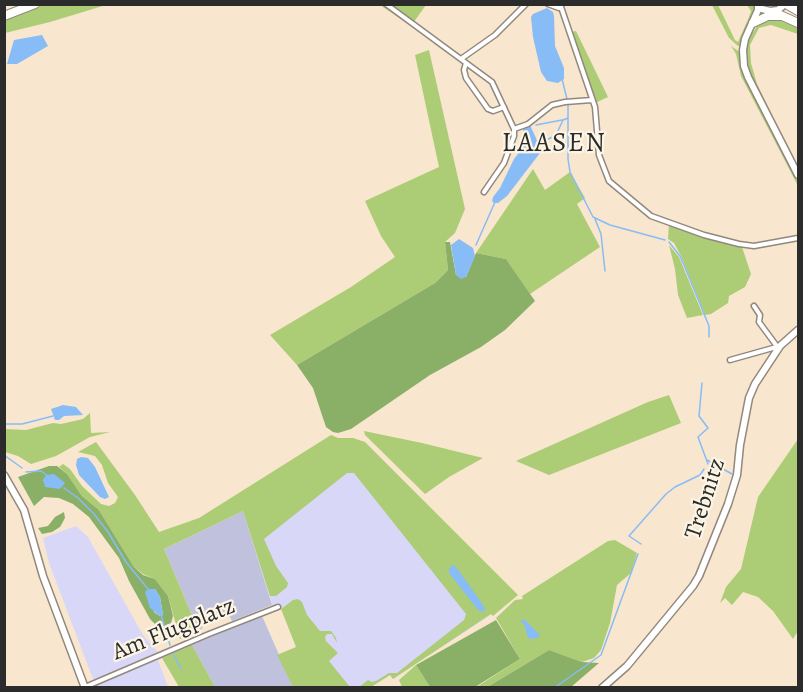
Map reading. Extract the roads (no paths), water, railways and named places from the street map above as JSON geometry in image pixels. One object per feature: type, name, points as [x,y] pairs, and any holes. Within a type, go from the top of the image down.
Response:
[{"type":"highway","points":[[4,11],[21,4]]},
{"type":"highway","points":[[4,16],[35,4]]},
{"type":"highway","points":[[785,4],[798,9]]},
{"type":"highway","points":[[794,4],[798,9]]},
{"type":"highway","points":[[753,23],[774,12],[798,24]]},
{"type":"street","points":[[386,4],[492,82],[514,129],[514,136],[504,163],[484,192]]},
{"type":"street","points":[[461,59],[495,35],[526,4]]},
{"type":"street","points":[[548,4],[559,6],[597,114],[599,155],[609,181],[651,216],[730,242],[754,246],[798,238]]},
{"type":"street","points":[[753,23],[762,12],[774,12],[785,4]]},
{"type":"street","points":[[774,12],[758,5],[759,10],[745,39],[744,66],[798,175]]},
{"type":"street","points":[[466,63],[464,70],[466,78],[488,109],[493,111],[504,107]]},
{"type":"street","points":[[514,129],[528,124],[552,105],[592,100]]},
{"type":"street","points":[[730,360],[778,346],[759,322],[760,315],[754,306]]},
{"type":"street","name":"Trebnitz","points":[[602,687],[627,666],[699,576],[737,475],[749,398],[778,346],[798,330]]},
{"type":"street","points":[[4,475],[24,510],[54,608],[85,687]]},
{"type":"street","name":"Am Flugplatz","points":[[85,687],[278,607]]},
{"type":"water","points":[[547,8],[553,12],[555,46],[564,68],[564,79],[558,83],[547,81],[541,72],[533,37],[531,17]]},
{"type":"water","points":[[42,35],[48,46],[17,64],[7,64],[14,40]]},
{"type":"water","points":[[530,125],[540,147],[540,153],[507,196],[498,203],[494,203],[493,197],[521,150],[525,139],[523,129]]},
{"type":"water","points":[[459,239],[473,248],[475,256],[466,277],[461,279],[456,275],[451,245]]},
{"type":"water","points":[[63,405],[76,407],[83,415],[64,416],[55,420],[51,409]]},
{"type":"water","points":[[88,458],[95,467],[109,497],[105,499],[100,497],[79,475],[76,465],[77,459]]},
{"type":"water","points":[[54,474],[65,483],[60,489],[45,487],[43,480],[46,475]]},
{"type":"water","points":[[453,565],[481,602],[485,609],[484,612],[478,610],[449,573]]},
{"type":"water","points":[[148,589],[155,589],[160,597],[163,615],[160,616],[150,608],[145,592]]},
{"type":"water","points":[[524,619],[540,635],[539,637],[528,638],[524,624],[520,621]]},
{"type":"waterway","points":[[562,79],[567,99]]},
{"type":"waterway","points":[[568,105],[570,172],[593,217],[610,225],[665,240]]},
{"type":"waterway","points":[[543,142],[556,135],[563,120],[568,118]]},
{"type":"waterway","points":[[536,125],[562,120]]},
{"type":"waterway","points":[[476,245],[495,202]]},
{"type":"waterway","points":[[595,219],[601,234],[605,271]]},
{"type":"waterway","points":[[669,242],[680,256],[686,270],[709,326],[709,337]]},
{"type":"waterway","points":[[702,383],[699,416],[708,428],[698,437],[708,464]]},
{"type":"waterway","points":[[4,424],[22,424],[53,416]]},
{"type":"waterway","points":[[4,455],[22,468]]},
{"type":"waterway","points":[[707,460],[732,474]]},
{"type":"waterway","points":[[641,544],[629,536],[666,494],[700,475],[704,469]]},
{"type":"waterway","points":[[26,472],[41,471],[48,476]]},
{"type":"waterway","points":[[64,488],[94,514],[126,562],[148,589]]},
{"type":"waterway","points":[[554,688],[601,655],[638,554]]},
{"type":"waterway","points":[[161,615],[170,645]]},
{"type":"waterway","points":[[174,655],[181,669]]},
{"type":"district","name":"LAASEN","points":[[554,144]]}]
